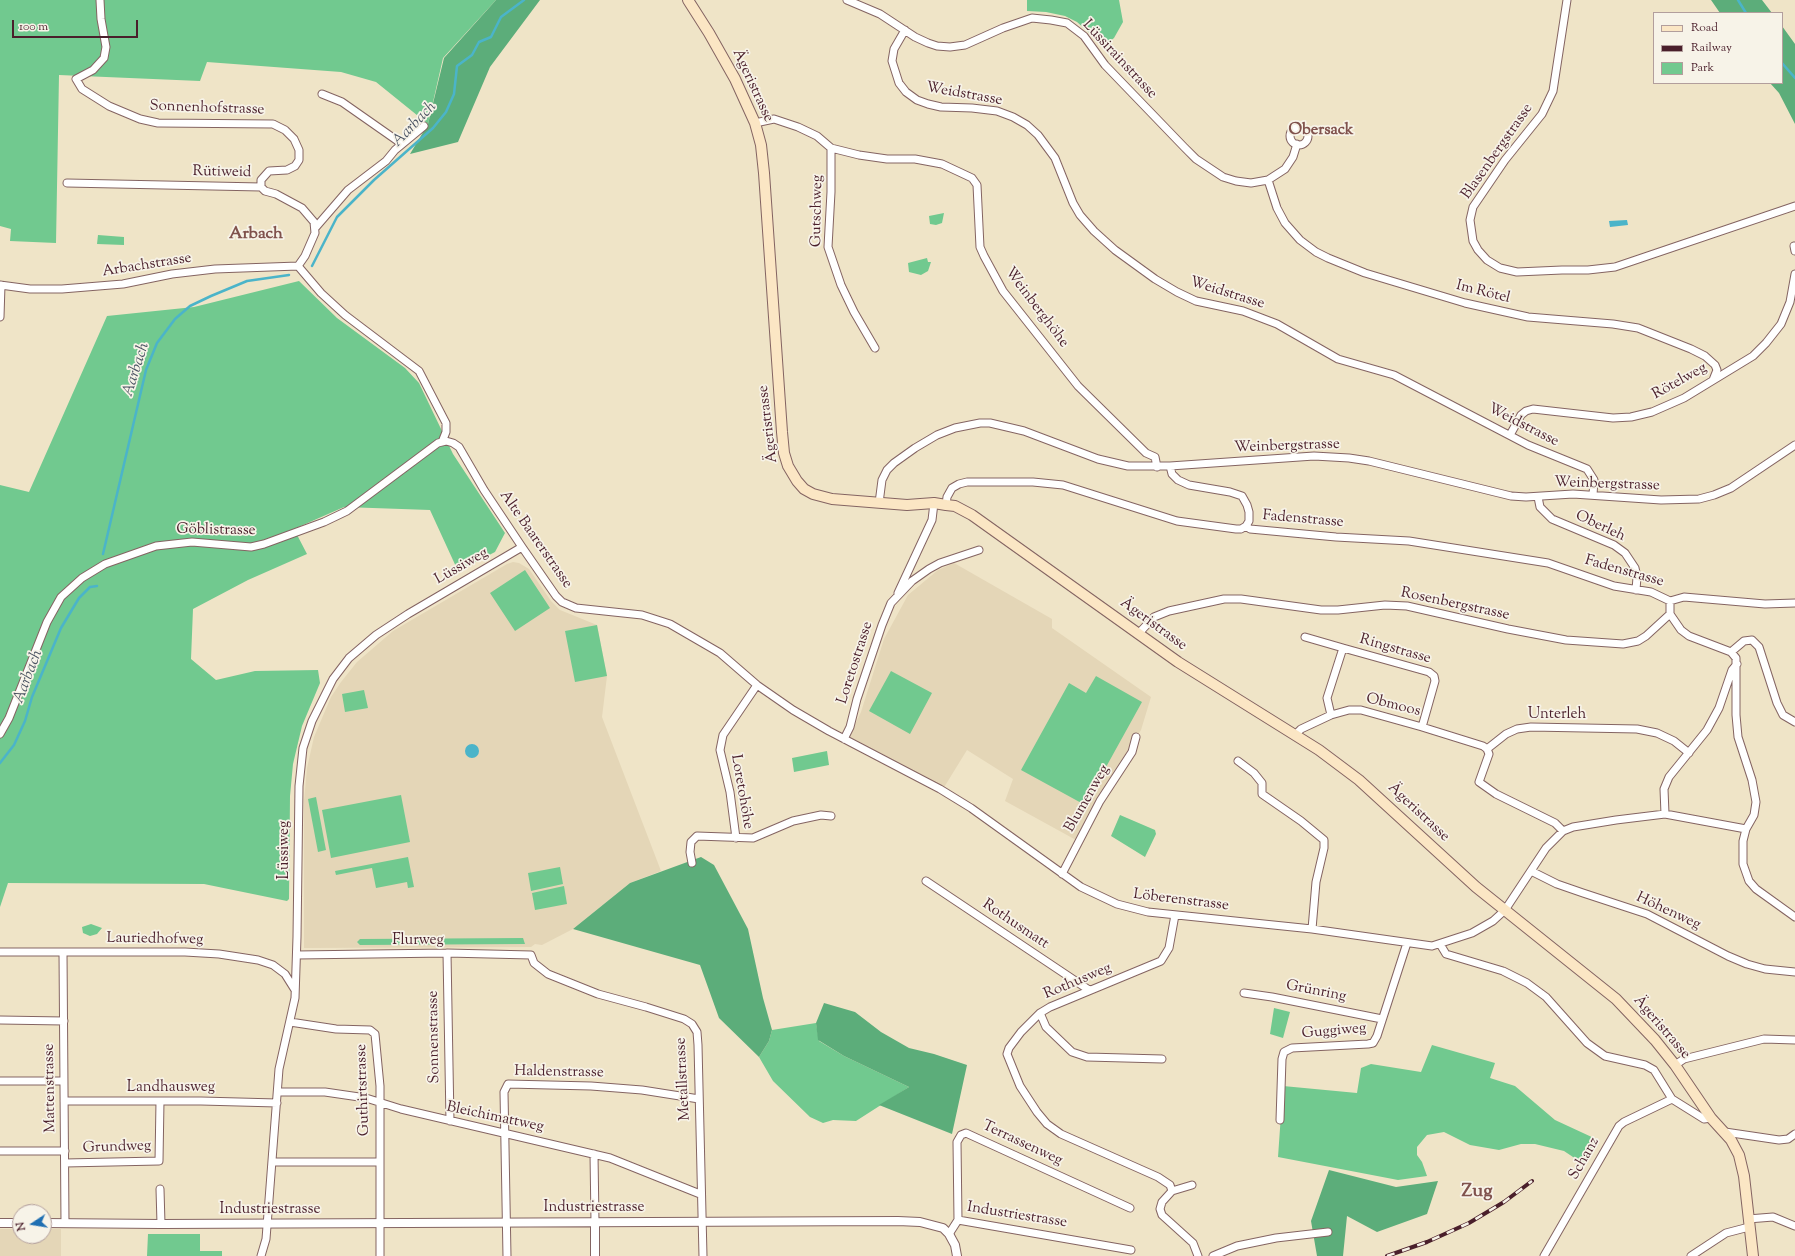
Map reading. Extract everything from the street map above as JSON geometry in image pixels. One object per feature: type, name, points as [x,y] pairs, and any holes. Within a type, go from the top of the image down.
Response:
[{"type":"main road","name":"Ägeristrasse","points":[[688,0],[725,61],[755,123],[761,146],[784,453],[788,466],[797,481],[804,489],[813,494],[832,499],[907,505],[934,503],[955,506],[972,515],[1217,687],[1319,750],[1359,780],[1476,887],[1616,999],[1651,1035],[1675,1065],[1711,1118],[1731,1140],[1739,1155],[1744,1176],[1753,1256]]},
{"type":"street","name":"Sonnenhofstrasse","points":[[100,0],[101,19],[106,47],[104,58],[94,70],[76,79],[82,89],[109,106],[140,119],[158,123],[273,124],[285,130],[294,139],[299,150],[299,160],[295,166],[287,170],[269,171],[261,180],[261,187]]},
{"type":"street","name":"Lüssirainstrasse","points":[[847,0],[880,14],[904,30],[928,43],[950,47],[965,44],[1032,18],[1067,23],[1084,36],[1105,64],[1196,159],[1223,177],[1236,181],[1252,183],[1268,180],[1285,169],[1293,156],[1297,144]]},
{"type":"street","name":"Blasenbergstrasse","points":[[1567,0],[1552,91],[1542,114],[1505,160],[1473,207],[1470,220],[1473,241],[1478,250],[1487,260],[1500,268],[1517,272],[1588,270],[1614,267],[1795,206]]},
{"type":"street","name":"Weidstrasse","points":[[904,30],[894,50],[892,61],[899,83],[906,92],[917,100],[928,104],[942,107],[972,108],[997,112],[1013,117],[1027,125],[1038,135],[1055,158],[1080,215],[1094,231],[1115,250],[1155,279],[1196,301],[1243,311],[1276,324],[1338,359],[1394,375],[1546,453],[1587,469],[1594,480],[1593,495]]},
{"type":"street","points":[[322,94],[342,102],[402,144]]},
{"type":"street","points":[[755,123],[774,120],[798,127],[817,136],[831,148]]},
{"type":"street","points":[[424,126],[402,144],[386,161],[348,190],[316,227],[308,250],[298,266],[320,292],[345,315],[419,371],[446,423],[446,432],[442,442]]},
{"type":"street","name":"Gutschweg","points":[[831,148],[831,192],[828,246],[841,285],[854,312],[875,348]]},
{"type":"street","name":"Weinberghöhe","points":[[831,148],[866,156],[887,159],[915,159],[942,164],[972,178],[977,185],[980,247],[1003,291],[1078,386],[1146,453],[1155,457],[1157,466]]},
{"type":"street","name":"Im Rötel","points":[[1268,180],[1277,208],[1285,222],[1300,240],[1316,252],[1344,265],[1465,303],[1528,317],[1613,324],[1638,328],[1705,356],[1715,365],[1717,370],[1713,380]]},
{"type":"street","name":"Rütiweid","points":[[67,183],[261,187],[265,191],[276,194],[302,208],[312,217],[316,227]]},
{"type":"street","name":"Arbachstrasse","points":[[0,317],[0,285],[30,289],[62,289],[123,284],[172,274],[215,269],[298,266]]},
{"type":"street","name":"Rötelweg","points":[[1510,435],[1520,415],[1533,409],[1613,418],[1631,417],[1652,412],[1667,406],[1753,356],[1766,343],[1781,324],[1790,302],[1795,274]]},
{"type":"street","name":"Weinbergstrasse","points":[[879,503],[882,480],[887,470],[894,462],[937,435],[955,428],[973,424],[990,423],[1024,431],[1098,459],[1117,464],[1133,466],[1170,466],[1314,456],[1349,458],[1369,461],[1511,496],[1538,497],[1573,494],[1668,500],[1699,499],[1731,488],[1795,445]]},
{"type":"street","name":"Alte Baarerstrasse","points":[[442,442],[450,442],[456,445],[522,547],[556,596],[567,605],[576,608],[642,615],[670,624],[720,653],[757,686],[793,710],[844,739]]},
{"type":"street","name":"Göblistrasse","points":[[0,734],[9,718],[46,622],[61,597],[82,578],[105,564],[156,546],[192,542],[251,547],[264,544],[318,524],[347,510],[442,442]]},
{"type":"street","points":[[1170,466],[1172,474],[1178,480],[1189,485],[1230,492],[1242,496],[1248,505],[1249,512],[1249,521],[1246,526]]},
{"type":"street","name":"Fadenstrasse","points":[[946,505],[947,497],[952,488],[967,482],[1033,482],[1063,485],[1177,520],[1236,529],[1241,529],[1246,526],[1250,529],[1336,537],[1409,541],[1548,563],[1614,586],[1651,592],[1670,601]]},
{"type":"street","name":"Oberleh","points":[[1538,497],[1540,507],[1552,519],[1614,545],[1625,552],[1635,568],[1637,576],[1636,590]]},
{"type":"street","name":"Loretostrasse","points":[[896,597],[932,520],[934,503]]},
{"type":"street","name":"Lüssiweg","points":[[261,1256],[266,1239],[279,1069],[290,1022],[295,991],[297,955],[298,814],[300,764],[312,721],[333,679],[349,658],[376,635],[408,614],[522,547]]},
{"type":"street","name":"Loretostrasse","points":[[844,739],[850,727],[857,699],[891,603],[912,581],[940,563],[979,550]]},
{"type":"street","points":[[1795,602],[1765,604],[1684,597],[1670,601],[1670,614],[1678,626],[1689,636],[1723,648],[1731,652],[1736,658],[1736,715],[1738,737],[1752,780],[1756,802],[1754,815],[1746,829],[1742,852],[1743,864],[1749,881],[1767,898],[1795,917]]},
{"type":"street","name":"Rosenbergstrasse","points":[[1139,633],[1154,617],[1202,603],[1224,599],[1241,599],[1321,610],[1338,610],[1385,605],[1407,606],[1508,629],[1566,640],[1623,644],[1638,641],[1646,636],[1670,614]]},
{"type":"street","name":"Ringstrasse","points":[[1305,637],[1429,672],[1434,676],[1435,681],[1422,727]]},
{"type":"street","points":[[1731,652],[1744,641],[1752,640],[1759,646],[1776,703],[1783,715],[1795,722]]},
{"type":"street","name":"Ringstrasse","points":[[1331,715],[1327,698],[1343,648]]},
{"type":"street","points":[[1664,814],[1664,788],[1668,777],[1707,730],[1716,713],[1732,670],[1737,664]]},
{"type":"street","name":"Loretohöhe","points":[[757,686],[723,734],[720,750],[730,792],[736,838],[753,838],[793,821],[821,816],[831,816]]},
{"type":"street","name":"Obmoos","points":[[1295,735],[1301,729],[1331,715],[1349,710],[1362,710],[1483,746],[1487,749]]},
{"type":"street","name":"Unterleh","points":[[1487,749],[1506,734],[1517,728],[1581,727],[1637,729],[1657,733],[1674,741],[1689,753]]},
{"type":"street","name":"Blumenweg","points":[[1062,874],[1100,801],[1132,752],[1136,737]]},
{"type":"street","name":"Löberenstrasse","points":[[844,739],[940,789],[971,808],[1062,874],[1095,895],[1117,904],[1148,912],[1312,929],[1432,946],[1472,933],[1493,921],[1505,910],[1546,848],[1563,831]]},
{"type":"street","points":[[1487,749],[1488,754],[1479,782],[1496,794],[1555,823],[1563,831],[1585,824],[1664,814],[1746,829]]},
{"type":"street","points":[[1238,761],[1254,773],[1262,783],[1262,794],[1307,825],[1324,840],[1324,848],[1316,882],[1312,929]]},
{"type":"street","points":[[692,863],[690,852],[691,842],[697,836],[736,838]]},
{"type":"street","name":"Höhenweg","points":[[1531,871],[1570,889],[1646,914],[1728,956],[1741,961],[1765,969],[1795,972]]},
{"type":"street","name":"Rothusmatt","points":[[926,881],[1089,990]]},
{"type":"street","name":"Rothusweg","points":[[1172,1191],[1170,1185],[1158,1177],[1061,1134],[1047,1124],[1037,1112],[1020,1086],[1007,1054],[1009,1048],[1040,1013],[1056,1004],[1161,960],[1168,948],[1175,915]]},
{"type":"street","name":"Guggiweg","points":[[1280,1120],[1282,1059],[1284,1052],[1292,1048],[1373,1043],[1377,1036],[1407,943]]},
{"type":"street","points":[[1440,944],[1446,954],[1503,971],[1527,983],[1546,997],[1587,1043],[1605,1056],[1633,1061],[1654,1070],[1672,1099],[1704,1119],[1711,1118]]},
{"type":"street","name":"Lauriedhofweg","points":[[0,952],[185,952],[219,954],[258,960],[273,965],[285,974],[295,991]]},
{"type":"street","name":"Mattenstrasse","points":[[63,952],[65,1151],[64,1223]]},
{"type":"street","name":"Flurweg","points":[[297,955],[447,953],[531,954],[534,963]]},
{"type":"street","name":"Sonnenstrasse","points":[[447,953],[450,1121]]},
{"type":"street","name":"Metallstrasse","points":[[534,963],[548,974],[598,994],[684,1019],[692,1024],[697,1032],[700,1194],[703,1256]]},
{"type":"street","name":"Grünring","points":[[1244,993],[1272,997],[1382,1019]]},
{"type":"street","points":[[1040,1013],[1046,1027],[1072,1052],[1087,1057],[1162,1059]]},
{"type":"street","points":[[0,1020],[64,1021]]},
{"type":"street","name":"Guthirtstrasse","points":[[290,1022],[336,1029],[370,1030],[375,1034],[380,1102],[380,1256]]},
{"type":"street","points":[[1675,1065],[1684,1059],[1764,1038],[1795,1040]]},
{"type":"street","points":[[0,1081],[64,1081]]},
{"type":"street","name":"Haldenstrasse","points":[[507,1256],[506,1132],[504,1092],[508,1084],[591,1086],[642,1090],[699,1100]]},
{"type":"street","name":"Bleichimattweg","points":[[278,1092],[340,1093],[450,1121],[506,1132],[610,1158],[700,1194]]},
{"type":"street","name":"Schanz","points":[[1544,1256],[1618,1126],[1672,1099]]},
{"type":"street","name":"Landhausweg","points":[[64,1101],[201,1101],[277,1104]]},
{"type":"street","name":"Grundweg","points":[[65,1163],[159,1161],[160,1101]]},
{"type":"street","points":[[1725,1132],[1779,1140],[1788,1139],[1795,1134]]},
{"type":"street","name":"Terrassenweg","points":[[958,1220],[957,1142],[960,1135],[966,1133],[1130,1208]]},
{"type":"street","points":[[0,1151],[65,1151]]},
{"type":"street","points":[[594,1154],[595,1256]]},
{"type":"street","points":[[272,1162],[379,1162]]},
{"type":"street","points":[[1192,1185],[1172,1191],[1162,1202],[1160,1209],[1162,1216],[1193,1243],[1198,1256]]},
{"type":"street","points":[[160,1189],[161,1224]]},
{"type":"street","points":[[1694,1255],[1726,1233],[1749,1223],[1773,1217],[1795,1226]]},
{"type":"street","name":"Industriestrasse","points":[[52,1223],[913,1222],[943,1228],[949,1234],[958,1220],[1131,1250]]},
{"type":"street","points":[[0,1222],[12,1223]]},
{"type":"street","points":[[1213,1256],[1237,1246],[1276,1238],[1328,1232]]},
{"type":"street","points":[[949,1234],[954,1244],[957,1256]]},
{"type":"shaded area","points":[[513,562],[519,563],[529,569],[551,601],[560,610],[597,625],[607,676],[602,717],[661,871],[630,883],[573,929],[542,945],[535,944],[531,947],[304,948],[304,801],[307,768],[314,737],[331,697],[357,662],[393,631],[507,564]]},
{"type":"shaded area","points":[[954,563],[1052,619],[1052,628],[1151,697],[1141,730],[1089,814],[1076,840],[1005,801],[1013,779],[967,750],[943,789],[849,737],[861,712],[884,639],[908,595],[938,570]]},
{"type":"shaded area","points":[[0,1229],[12,1229],[12,1244],[52,1244],[52,1229],[61,1229],[61,1256],[0,1256]]},
{"type":"green space","points":[[0,0],[496,0],[443,58],[428,124],[376,82],[341,72],[207,62],[200,81],[59,75],[56,243],[10,241],[11,229],[0,226]]},
{"type":"green space","points":[[496,0],[540,0],[490,67],[458,142],[410,154],[428,124],[444,58]]},
{"type":"green space","points":[[1027,0],[1119,0],[1123,22],[1114,38],[1104,46],[1077,22],[1065,16],[1046,12],[1027,11]]},
{"type":"green space","points":[[1711,0],[1762,0],[1771,12],[1719,12]]},
{"type":"green space","points":[[1783,27],[1795,44],[1795,124],[1779,93],[1771,84],[1783,84]]},
{"type":"green space","points":[[944,213],[942,223],[936,225],[930,224],[929,216]]},
{"type":"green space","points":[[98,235],[124,237],[124,245],[97,244]]},
{"type":"green space","points":[[927,258],[928,262],[931,262],[928,271],[921,275],[909,272],[908,263]]},
{"type":"green space","points":[[299,281],[337,318],[405,368],[419,383],[453,454],[505,533],[495,552],[458,571],[430,510],[344,507],[294,529],[307,554],[248,580],[193,609],[191,659],[216,680],[255,671],[318,670],[320,683],[302,726],[293,764],[290,796],[289,899],[287,901],[204,884],[8,883],[0,907],[0,485],[29,492],[107,316],[194,307]]},
{"type":"green space","points":[[525,570],[550,608],[515,631],[490,593]]},
{"type":"green space","points":[[597,625],[607,676],[575,682],[565,631]]},
{"type":"green space","points":[[891,671],[932,693],[910,734],[869,711]]},
{"type":"green space","points":[[1096,676],[1142,702],[1085,805],[1021,770],[1069,683],[1086,693]]},
{"type":"green space","points":[[364,690],[368,708],[345,712],[342,694]]},
{"type":"green space","points":[[827,751],[829,765],[794,772],[792,758]]},
{"type":"green space","points":[[401,795],[410,842],[331,858],[322,810]]},
{"type":"green space","points":[[316,797],[326,850],[318,852],[308,799]]},
{"type":"green space","points":[[1120,815],[1155,830],[1156,834],[1145,857],[1111,836]]},
{"type":"green space","points":[[408,857],[414,887],[408,888],[407,882],[376,888],[372,868],[336,875],[335,871]]},
{"type":"green space","points":[[701,857],[714,865],[748,929],[763,998],[772,1030],[769,1041],[759,1057],[719,1018],[700,965],[573,929],[630,883]]},
{"type":"green space","points":[[560,867],[563,884],[531,891],[528,873]]},
{"type":"green space","points":[[564,886],[567,904],[535,910],[532,893]]},
{"type":"green space","points":[[91,924],[102,928],[97,934],[90,936],[83,933],[82,927]]},
{"type":"green space","points":[[523,938],[525,944],[360,945],[357,942],[360,939]]},
{"type":"green space","points":[[824,1003],[855,1012],[881,1032],[909,1048],[934,1054],[967,1065],[952,1134],[879,1105],[909,1087],[844,1056],[818,1040],[816,1023]]},
{"type":"green space","points":[[1274,1008],[1290,1012],[1283,1038],[1270,1034]]},
{"type":"green space","points":[[816,1023],[819,1041],[844,1056],[909,1087],[856,1121],[833,1120],[823,1123],[810,1117],[773,1081],[759,1057],[769,1041],[772,1030]]},
{"type":"green space","points":[[1432,1045],[1495,1063],[1490,1078],[1515,1086],[1555,1120],[1596,1139],[1585,1165],[1564,1151],[1535,1144],[1521,1144],[1499,1150],[1470,1145],[1444,1132],[1427,1135],[1417,1147],[1417,1155],[1422,1162],[1427,1176],[1398,1180],[1278,1157],[1283,1086],[1357,1093],[1361,1068],[1371,1064],[1421,1072]]},
{"type":"green space","points":[[1329,1170],[1396,1187],[1438,1181],[1427,1214],[1377,1232],[1347,1216],[1343,1256],[1317,1256],[1311,1221]]},
{"type":"green space","points":[[148,1234],[200,1234],[200,1251],[222,1251],[222,1256],[147,1256]]},
{"type":"water","points":[[1627,220],[1628,225],[1610,227],[1609,221]]},
{"type":"water","points":[[469,744],[475,744],[479,748],[479,754],[475,758],[469,758],[465,754],[465,748]]},
{"type":"waterway","name":"Aarbach","points":[[312,266],[337,217],[374,180],[433,128],[446,112],[454,94],[457,66],[472,55],[479,42],[491,37],[501,17],[524,0]]},
{"type":"waterway","points":[[1738,0],[1745,12]]},
{"type":"waterway","points":[[1783,64],[1795,78]]},
{"type":"waterway","name":"Aarbach","points":[[103,554],[146,370],[157,343],[175,319],[190,306],[247,281],[289,275]]},
{"type":"waterway","name":"Aarbach","points":[[0,763],[14,745],[25,721],[32,697],[61,628],[79,598],[90,587],[97,586]]},
{"type":"railway","points":[[1387,1256],[1427,1242],[1469,1223],[1504,1202],[1532,1181]]},
{"type":"district","name":"Obersack","points":[[1321,131]]},
{"type":"district","name":"Arbach","points":[[256,235]]},
{"type":"district","name":"Zug","points":[[1477,1193]]}]
